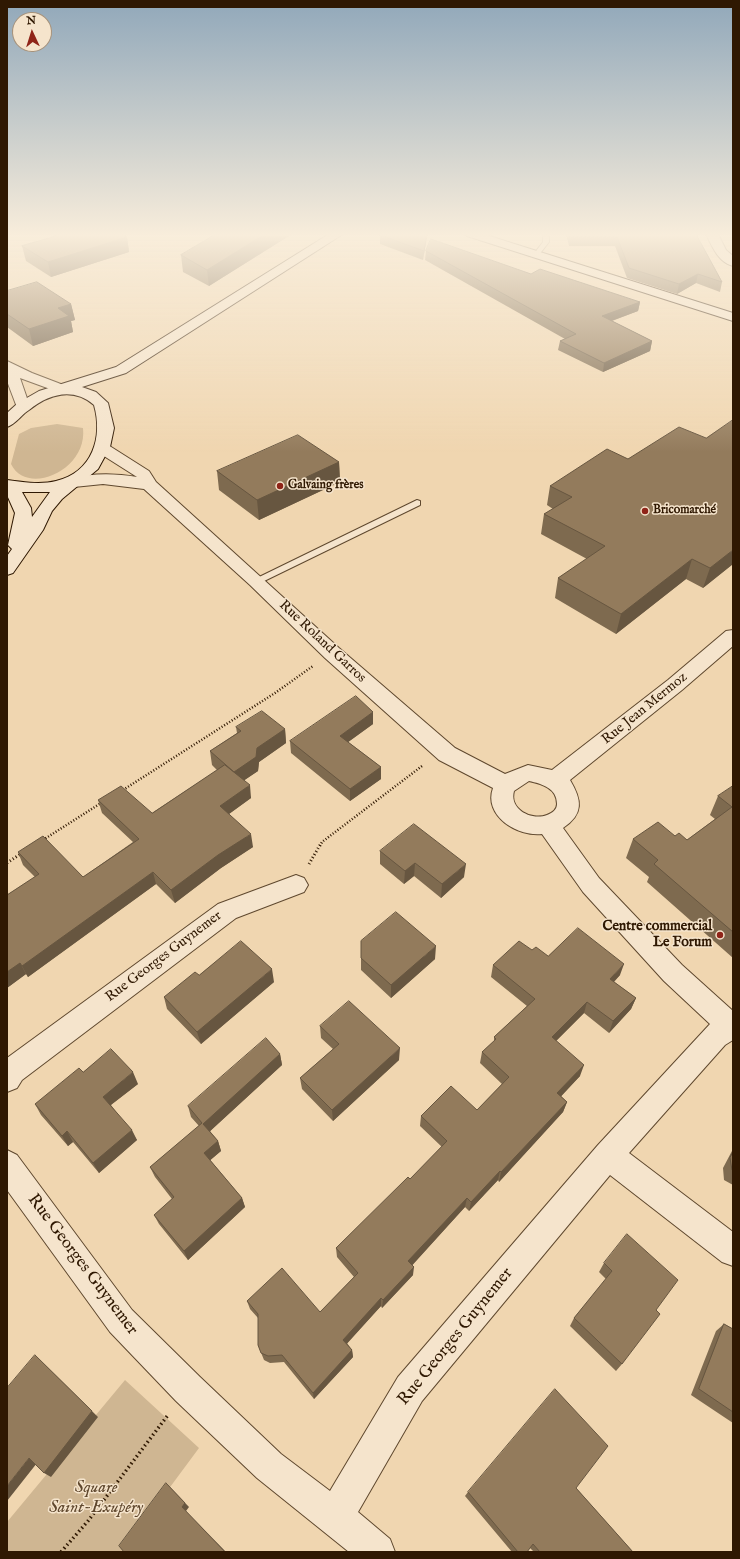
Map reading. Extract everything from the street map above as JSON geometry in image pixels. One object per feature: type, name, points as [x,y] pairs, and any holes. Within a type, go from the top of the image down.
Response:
[{"type":"street","points":[[7,422],[23,407],[41,395],[121,370],[221,307]]},
{"type":"street","points":[[701,307],[733,318]]},
{"type":"street","points":[[7,365],[27,376],[61,389],[75,390],[89,394],[101,403]]},
{"type":"street","points":[[7,569],[17,552],[34,530],[44,510],[56,495],[92,466],[102,448],[106,424],[101,403],[110,384],[121,370]]},
{"type":"street","points":[[7,371],[14,380],[23,407]]},
{"type":"street","name":"Rue Roland Garros","points":[[102,448],[143,474],[150,485],[256,581],[332,653],[447,754],[505,784]]},
{"type":"street","name":"Rue Roland Garros","points":[[7,485],[33,489],[104,478],[131,480],[150,485]]},
{"type":"street","points":[[7,485],[20,499],[23,510],[23,522],[18,538],[17,552]]},
{"type":"street","name":"Rue Jean Mermoz","points":[[555,780],[675,686],[733,636]]},
{"type":"street","points":[[528,774],[542,775],[555,780],[565,788],[570,799],[568,810],[560,820],[548,825],[531,825],[515,819],[504,808],[501,796],[505,784],[515,777],[528,774]]},
{"type":"street","points":[[548,825],[591,885],[673,973],[731,1027]]},
{"type":"street","name":"Rue Georges Guynemer","points":[[7,1079],[12,1071],[227,911],[296,885]]},
{"type":"street","name":"Rue Georges Guynemer","points":[[7,1165],[120,1321],[188,1389],[269,1466],[335,1517],[410,1388],[608,1155],[716,1036],[731,1027]]},
{"type":"street","points":[[608,1155],[733,1251]]},
{"type":"street","points":[[335,1517],[377,1552]]},
{"type":"lane","points":[[256,581],[417,503]]},
{"type":"path","points":[[122,791],[275,693],[332,653]]},
{"type":"path","points":[[296,885],[322,842],[425,764],[447,754]]},
{"type":"path","points":[[41,841],[108,799]]},
{"type":"path","points":[[7,863],[27,850]]},
{"type":"path","points":[[62,1552],[88,1521],[188,1389]]},
{"type":"green space","points":[[57,424],[83,428],[82,443],[76,456],[67,467],[55,474],[42,478],[30,478],[19,474],[11,464],[19,434],[31,428]]},
{"type":"green space","name":"Square Saint-Exupéry","points":[[125,1380],[199,1448],[122,1552],[7,1552],[7,1522]]},
{"type":"building","points":[[7,307],[62,307],[58,308],[69,316],[29,329],[7,314]]},
{"type":"building","points":[[527,307],[627,307],[602,316],[652,341],[604,363],[560,341],[576,334]]},
{"type":"building","name":"Bricomarché","points":[[733,420],[733,550],[710,568],[692,559],[621,614],[558,578],[605,546],[544,514],[572,497],[550,486],[607,449],[628,459],[679,427],[706,438]]},
{"type":"building","points":[[298,435],[339,462],[257,500],[217,471]]},
{"type":"building","points":[[356,696],[373,712],[340,736],[381,767],[350,789],[290,741]]},
{"type":"building","points":[[262,711],[285,729],[257,748],[256,757],[234,772],[210,751],[241,731],[236,727]]},
{"type":"building","points":[[225,765],[250,785],[220,806],[251,834],[218,855],[171,890],[153,872],[22,966],[20,963],[7,972],[7,895],[39,874],[18,852],[43,836],[83,877],[139,839],[98,800],[121,786],[152,813]]},
{"type":"building","points":[[733,786],[733,932],[654,864],[658,860],[633,839],[658,822],[675,836],[679,833],[687,840],[732,807],[718,796]]},
{"type":"building","points":[[414,824],[466,864],[442,884],[415,863],[405,871],[380,851]]},
{"type":"building","points":[[396,912],[436,946],[391,985],[361,958],[361,941]]},
{"type":"building","points":[[578,928],[624,964],[610,979],[636,998],[613,1021],[587,1002],[552,1037],[584,1065],[557,1093],[567,1102],[471,1202],[467,1198],[408,1261],[414,1267],[383,1300],[381,1298],[343,1340],[352,1350],[313,1393],[282,1355],[268,1356],[261,1353],[258,1345],[258,1314],[247,1301],[282,1268],[320,1312],[358,1273],[336,1248],[408,1177],[410,1179],[447,1141],[421,1116],[451,1086],[477,1110],[509,1077],[482,1052],[496,1039],[494,1037],[535,999],[493,965],[519,941],[532,950],[536,947],[548,956]]},
{"type":"building","points":[[241,941],[272,969],[197,1032],[164,997],[195,972],[199,975]]},
{"type":"building","points":[[349,1001],[400,1048],[332,1110],[300,1078],[339,1044],[320,1026]]},
{"type":"building","points":[[266,1038],[280,1054],[203,1124],[218,1141],[204,1153],[242,1198],[184,1251],[154,1215],[174,1197],[150,1167],[202,1123],[188,1106]]},
{"type":"building","points":[[111,1049],[133,1072],[103,1097],[132,1130],[93,1163],[67,1131],[62,1136],[35,1104],[79,1068],[83,1072]]},
{"type":"building","points":[[733,1152],[733,1171],[730,1158]]},
{"type":"building","points":[[627,1234],[678,1280],[656,1310],[660,1314],[622,1364],[574,1318],[612,1271],[604,1263]]},
{"type":"building","points":[[724,1324],[733,1329],[733,1412],[699,1389]]},
{"type":"building","points":[[35,1355],[92,1411],[44,1473],[29,1458],[7,1486],[7,1388]]},
{"type":"building","points":[[555,1389],[608,1446],[576,1488],[633,1552],[540,1552],[533,1544],[527,1552],[518,1552],[468,1492]]},
{"type":"building","points":[[166,1483],[185,1503],[182,1507],[225,1552],[124,1552],[119,1546]]},
{"type":"place","name":"Galvaing frères","points":[[280,486]]},
{"type":"place","name":"Bricomarché","points":[[645,511]]},
{"type":"place","name":"Centre commercial Le Forum","points":[[720,935]]}]
